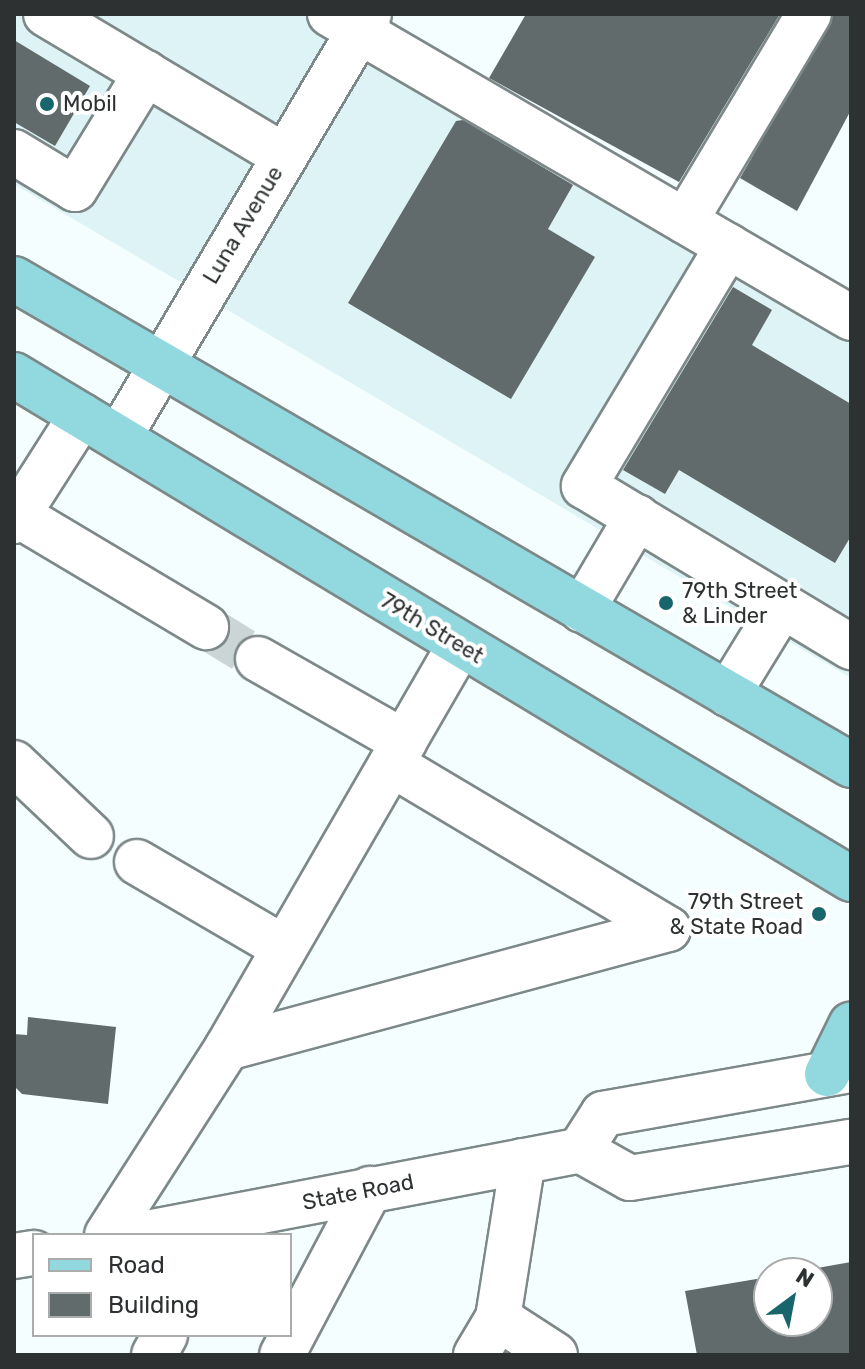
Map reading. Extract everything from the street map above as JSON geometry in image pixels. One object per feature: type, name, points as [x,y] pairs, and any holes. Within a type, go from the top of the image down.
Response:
[{"type":"main road","points":[[14,279],[728,694],[846,752]]},
{"type":"main road","name":"79th Street","points":[[14,375],[849,884]]},
{"type":"main road","points":[[839,1072],[851,1025]]},
{"type":"street","points":[[46,14],[284,156]]},
{"type":"street","points":[[685,221],[809,14]]},
{"type":"street","points":[[353,20],[851,318]]},
{"type":"street","name":"Luna Avenue","points":[[119,437],[284,156],[353,20]]},
{"type":"street","points":[[20,169],[75,189],[146,73]]},
{"type":"street","points":[[728,246],[584,486],[851,647]]},
{"type":"street","points":[[81,416],[16,518],[206,627]]},
{"type":"street","points":[[582,610],[637,517]]},
{"type":"street","points":[[728,694],[782,606]]},
{"type":"street","points":[[108,1233],[227,1048],[460,645]]},
{"type":"street","points":[[227,1048],[668,929],[258,659]]},
{"type":"street","points":[[14,763],[91,836]]},
{"type":"street","points":[[137,862],[284,948]]},
{"type":"street","points":[[839,1072],[603,1114],[580,1150],[630,1178],[851,1142]]},
{"type":"street","name":"State Road","points":[[158,1233],[223,1227],[370,1189],[580,1150]]},
{"type":"street","points":[[476,1355],[498,1318],[523,1161]]},
{"type":"street","points":[[292,1336],[370,1189]]},
{"type":"street","points":[[498,1318],[555,1355]]},
{"type":"street","points":[[154,1355],[164,1337]]},
{"type":"street","points":[[282,1355],[292,1337]]},
{"type":"shaded area","points":[[14,14],[330,14],[851,316],[851,678],[14,184]]},
{"type":"building","points":[[526,14],[780,14],[679,182],[489,78]]},
{"type":"building","points":[[834,14],[851,14],[851,110],[797,211],[740,178]]},
{"type":"building","name":"Mobil","points":[[14,40],[90,86],[55,146],[14,122]]},
{"type":"building","points":[[463,120],[573,185],[548,229],[595,257],[511,399],[348,303],[456,121]]},
{"type":"building","points":[[733,287],[772,310],[752,345],[851,404],[851,536],[835,563],[679,470],[665,494],[623,470]]},
{"type":"building","points":[[28,1017],[116,1027],[108,1104],[22,1094],[14,1086],[14,1034],[27,1035]]},
{"type":"building","points":[[851,1262],[851,1355],[697,1355],[685,1291],[753,1280],[753,1337],[833,1337],[833,1265]]},
{"type":"tunnel","points":[[206,627],[258,659]]},
{"type":"place","name":"Mobil","points":[[47,104]]},
{"type":"place","name":"79th Street & Linder","points":[[666,603]]},
{"type":"place","name":"79th Street & State Road","points":[[819,914]]}]
